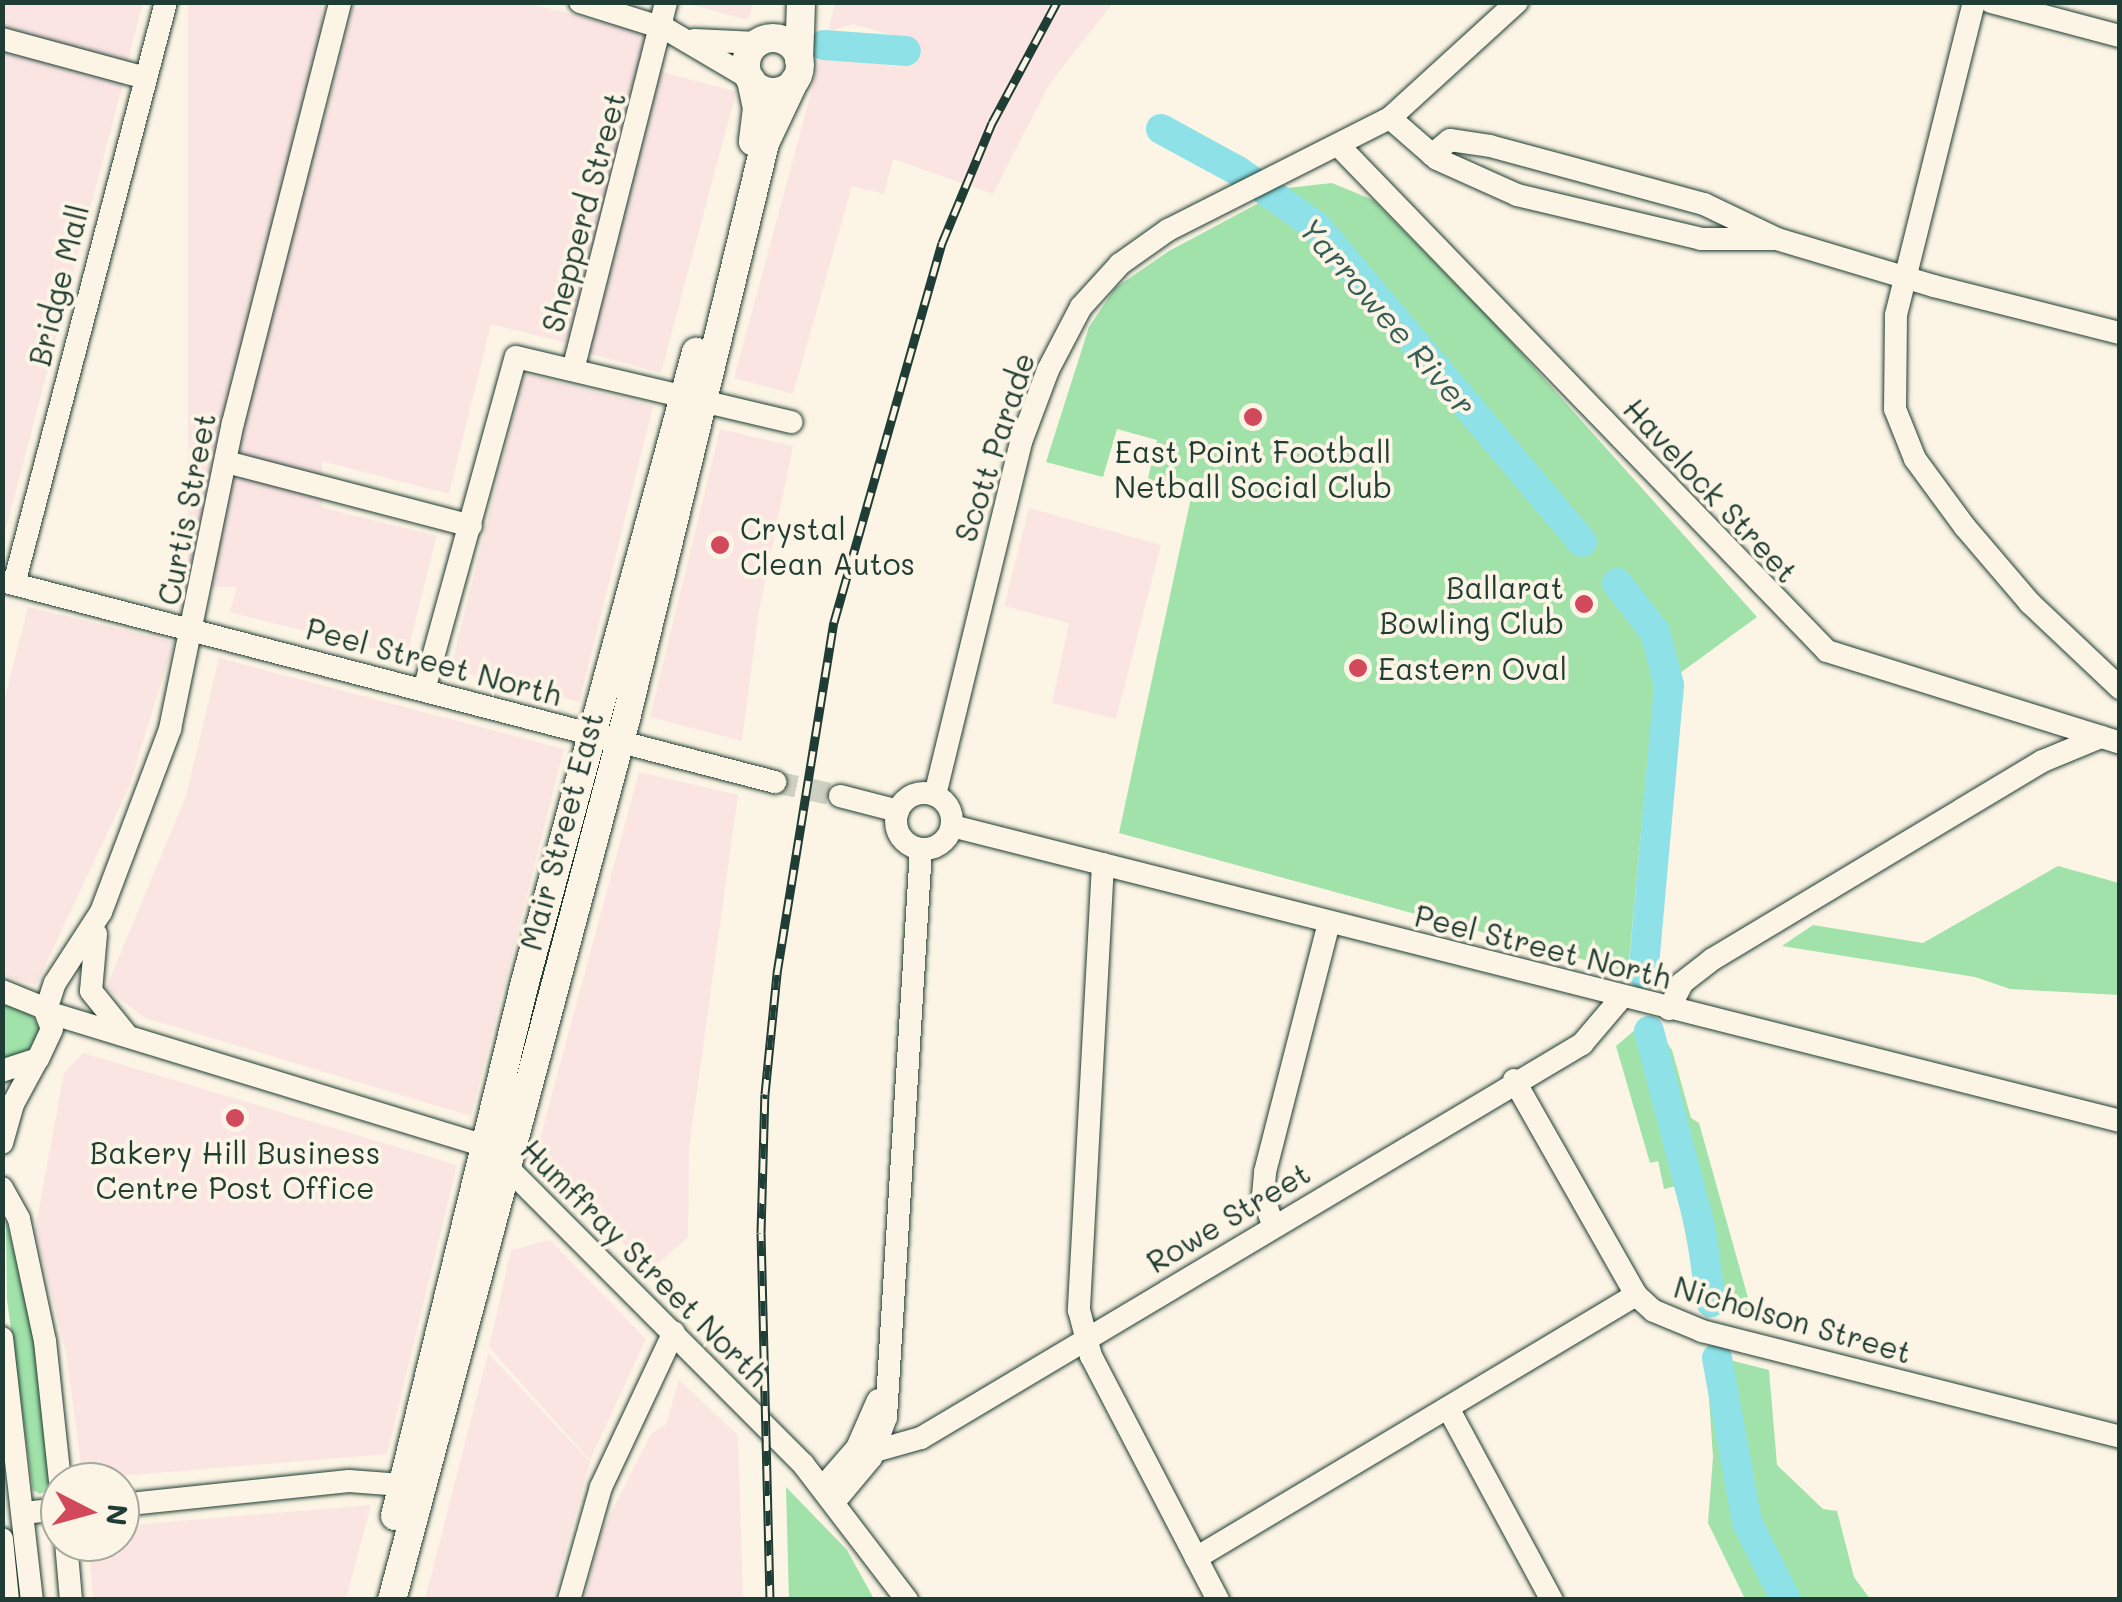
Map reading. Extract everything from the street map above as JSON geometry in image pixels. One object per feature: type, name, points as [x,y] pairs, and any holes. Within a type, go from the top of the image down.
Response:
[{"type":"main road","points":[[786,2],[748,55],[750,79],[772,92],[797,71],[802,2]]},
{"type":"main road","points":[[758,43],[784,40],[797,71]]},
{"type":"main road","name":"Mair Street East","points":[[692,398],[766,143],[797,71]]},
{"type":"main road","name":"Mair Street East","points":[[373,1600],[496,1154],[692,398],[755,131],[750,79]]},
{"type":"main road","name":"Mair Street East","points":[[392,1600],[496,1154]]},
{"type":"street","name":"Bridge Mall","points":[[8,582],[142,77],[166,2]]},
{"type":"street","name":"Curtis Street","points":[[39,1058],[52,1034],[46,1011],[58,979],[101,912],[152,788],[193,628],[226,462],[340,2]]},
{"type":"street","points":[[580,2],[669,31],[758,43]]},
{"type":"street","name":"Shepperd Street","points":[[424,690],[516,357],[573,370],[669,31],[666,2]]},
{"type":"street","name":"Scott Parade","points":[[935,795],[1010,478],[1062,340],[1092,292],[1139,248],[1390,118],[1516,2]]},
{"type":"street","points":[[1974,2],[1904,277],[1892,377],[1909,448],[2001,570],[2120,688]]},
{"type":"street","points":[[1991,2],[2120,36]]},
{"type":"street","points":[[669,31],[750,79]]},
{"type":"street","points":[[2,40],[142,77]]},
{"type":"street","points":[[1390,118],[1432,156],[1518,194],[1675,234],[1724,242],[1777,239]]},
{"type":"street","points":[[1432,156],[1450,140],[1490,146],[1704,204],[1777,239],[1904,277],[2120,333]]},
{"type":"street","name":"Havelock Street","points":[[1340,147],[1823,648],[1858,666],[2110,740]]},
{"type":"street","points":[[573,370],[791,422]]},
{"type":"street","points":[[226,462],[471,526]]},
{"type":"street","points":[[218,502],[238,483],[275,474]]},
{"type":"street","name":"Peel Street North","points":[[8,582],[775,782]]},
{"type":"street","name":"Rowe Street","points":[[875,1451],[918,1440],[1550,1059],[1637,1001],[1682,983],[1713,959],[2042,762],[2057,748],[2066,724]]},
{"type":"street","name":"Rowe Street","points":[[2042,762],[2110,740]]},
{"type":"street","points":[[914,794],[935,795],[949,808],[952,826],[941,843],[921,849],[902,839],[898,811],[914,794]]},
{"type":"street","points":[[840,796],[898,811]]},
{"type":"street","name":"Peel Street North","points":[[952,826],[2120,1120]]},
{"type":"street","points":[[829,1494],[875,1451],[887,1404],[886,1362],[921,849]]},
{"type":"street","points":[[1103,864],[1076,1274],[1084,1338],[1218,1600]]},
{"type":"street","points":[[101,912],[90,970],[93,997],[114,1024],[150,1047]]},
{"type":"street","points":[[1273,1225],[1264,1196],[1265,1172],[1329,922]]},
{"type":"street","name":"Humffray Street North","points":[[2,991],[46,1011],[150,1047],[496,1154],[829,1494],[906,1600]]},
{"type":"street","name":"Humffray Street North","points":[[2,1070],[82,1038],[150,1047]]},
{"type":"street","points":[[2,1143],[12,1104],[39,1058]]},
{"type":"street","name":"Nicholson Street","points":[[1514,1080],[1636,1295],[1663,1317],[2120,1437]]},
{"type":"street","points":[[2,1188],[19,1219],[46,1340],[58,1462]]},
{"type":"street","points":[[1196,1558],[1636,1295]]},
{"type":"street","points":[[569,1600],[601,1487],[674,1332]]},
{"type":"street","points":[[2,1338],[32,1600]]},
{"type":"street","points":[[829,1494],[864,1435],[886,1362]]},
{"type":"street","points":[[887,1404],[902,1423],[937,1426]]},
{"type":"street","points":[[1448,1408],[1552,1600]]},
{"type":"street","points":[[140,1503],[349,1481],[402,1485]]},
{"type":"street","points":[[23,1512],[40,1511]]},
{"type":"street","points":[[2,1540],[8,1600]]},
{"type":"street","points":[[68,1562],[71,1600]]},
{"type":"shaded area","points":[[2,3],[143,3],[126,67],[3,35]]},
{"type":"shaded area","points":[[188,3],[322,3],[322,587],[188,587]]},
{"type":"shaded area","points":[[354,3],[527,3],[649,34],[570,344],[491,324],[449,494],[260,445],[263,430],[246,425]]},
{"type":"shaded area","points":[[684,3],[753,3],[748,20]]},
{"type":"shaded area","points":[[835,3],[1113,3],[1050,83],[993,194],[893,159],[884,194],[852,186],[793,394],[734,378],[821,56],[901,67],[903,38],[852,24],[828,32]]},
{"type":"shaded area","points":[[3,44],[125,76],[3,540]]},
{"type":"shaded area","points":[[659,71],[736,92],[661,373],[584,352]]},
{"type":"shaded area","points":[[524,374],[653,406],[579,702],[450,670]]},
{"type":"shaded area","points":[[720,429],[793,446],[759,611],[742,741],[650,717]]},
{"type":"shaded area","points":[[260,492],[437,536],[407,656],[230,612]]},
{"type":"shaded area","points":[[1029,508],[1161,545],[1116,719],[1052,703],[1069,623],[1004,606]]},
{"type":"shaded area","points":[[28,607],[174,642],[129,787],[36,985],[2,975],[3,705]]},
{"type":"shaded area","points":[[219,658],[564,749],[471,1116],[145,1018],[106,988],[186,796]]},
{"type":"shaded area","points":[[639,772],[738,795],[689,1148],[688,1237],[650,1271],[536,1153]]},
{"type":"shaded area","points":[[83,1053],[457,1165],[387,1454],[140,1474],[140,1462],[81,1462],[66,1352],[35,1230],[64,1073]]},
{"type":"shaded area","points":[[550,1240],[646,1339],[590,1460],[489,1347],[511,1250]]},
{"type":"shaded area","points":[[488,1353],[590,1462],[552,1599],[425,1599]]},
{"type":"shaded area","points":[[679,1380],[738,1435],[743,1599],[585,1599],[602,1531],[651,1434],[666,1424]]},
{"type":"shaded area","points":[[371,1505],[346,1599],[93,1599],[90,1562],[140,1562],[140,1524]]},
{"type":"green space","points":[[1332,183],[1373,200],[1497,326],[1757,617],[1654,692],[1628,972],[1119,833],[1192,493],[1147,482],[1157,440],[1117,429],[1103,477],[1046,462],[1089,327],[1115,288],[1169,251],[1287,188]]},
{"type":"green space","points":[[2058,866],[2119,883],[2119,995],[2010,989],[1975,977],[1782,946],[1813,925],[1923,943]]},
{"type":"green space","points":[[2,1001],[31,1014],[40,1029],[28,1052],[3,1060]]},
{"type":"green space","points":[[1657,1028],[1672,1050],[1691,1118],[1699,1123],[1752,1312],[1698,1298],[1676,1186],[1664,1189],[1658,1161],[1650,1163],[1616,1046],[1636,1029]]},
{"type":"green space","points":[[6,1220],[37,1344],[49,1462],[40,1462],[40,1494],[33,1490],[7,1300]]},
{"type":"green space","points":[[1706,1354],[1769,1370],[1777,1465],[1823,1509],[1837,1511],[1854,1577],[1870,1599],[1745,1599],[1708,1523],[1713,1457]]},
{"type":"green space","points":[[786,1487],[847,1550],[874,1599],[789,1599]]},
{"type":"waterway","name":"Yarrowee River","points":[[824,45],[906,51]]},
{"type":"waterway","name":"Yarrowee River","points":[[1161,129],[1238,171],[1316,226],[1582,542]]},
{"type":"waterway","name":"Yarrowee River","points":[[1617,583],[1655,632],[1669,685],[1643,974]]},
{"type":"waterway","name":"Yarrowee River","points":[[1649,1031],[1701,1231],[1711,1302]]},
{"type":"waterway","name":"Yarrowee River","points":[[1717,1358],[1747,1522],[1786,1600]]},
{"type":"tunnel","points":[[775,782],[840,796]]},
{"type":"railway","points":[[770,1600],[761,1233],[765,1094],[777,973],[834,622],[942,243],[992,123],[1057,2]]},
{"type":"place","name":"East Point Football Netball Social Club","points":[[1253,417]]},
{"type":"place","name":"Crystal Clean Autos","points":[[720,545]]},
{"type":"place","name":"Ballarat Bowling Club","points":[[1584,604]]},
{"type":"place","name":"Eastern Oval","points":[[1358,668]]},
{"type":"place","name":"Bakery Hill Business Centre Post Office","points":[[235,1118]]}]
